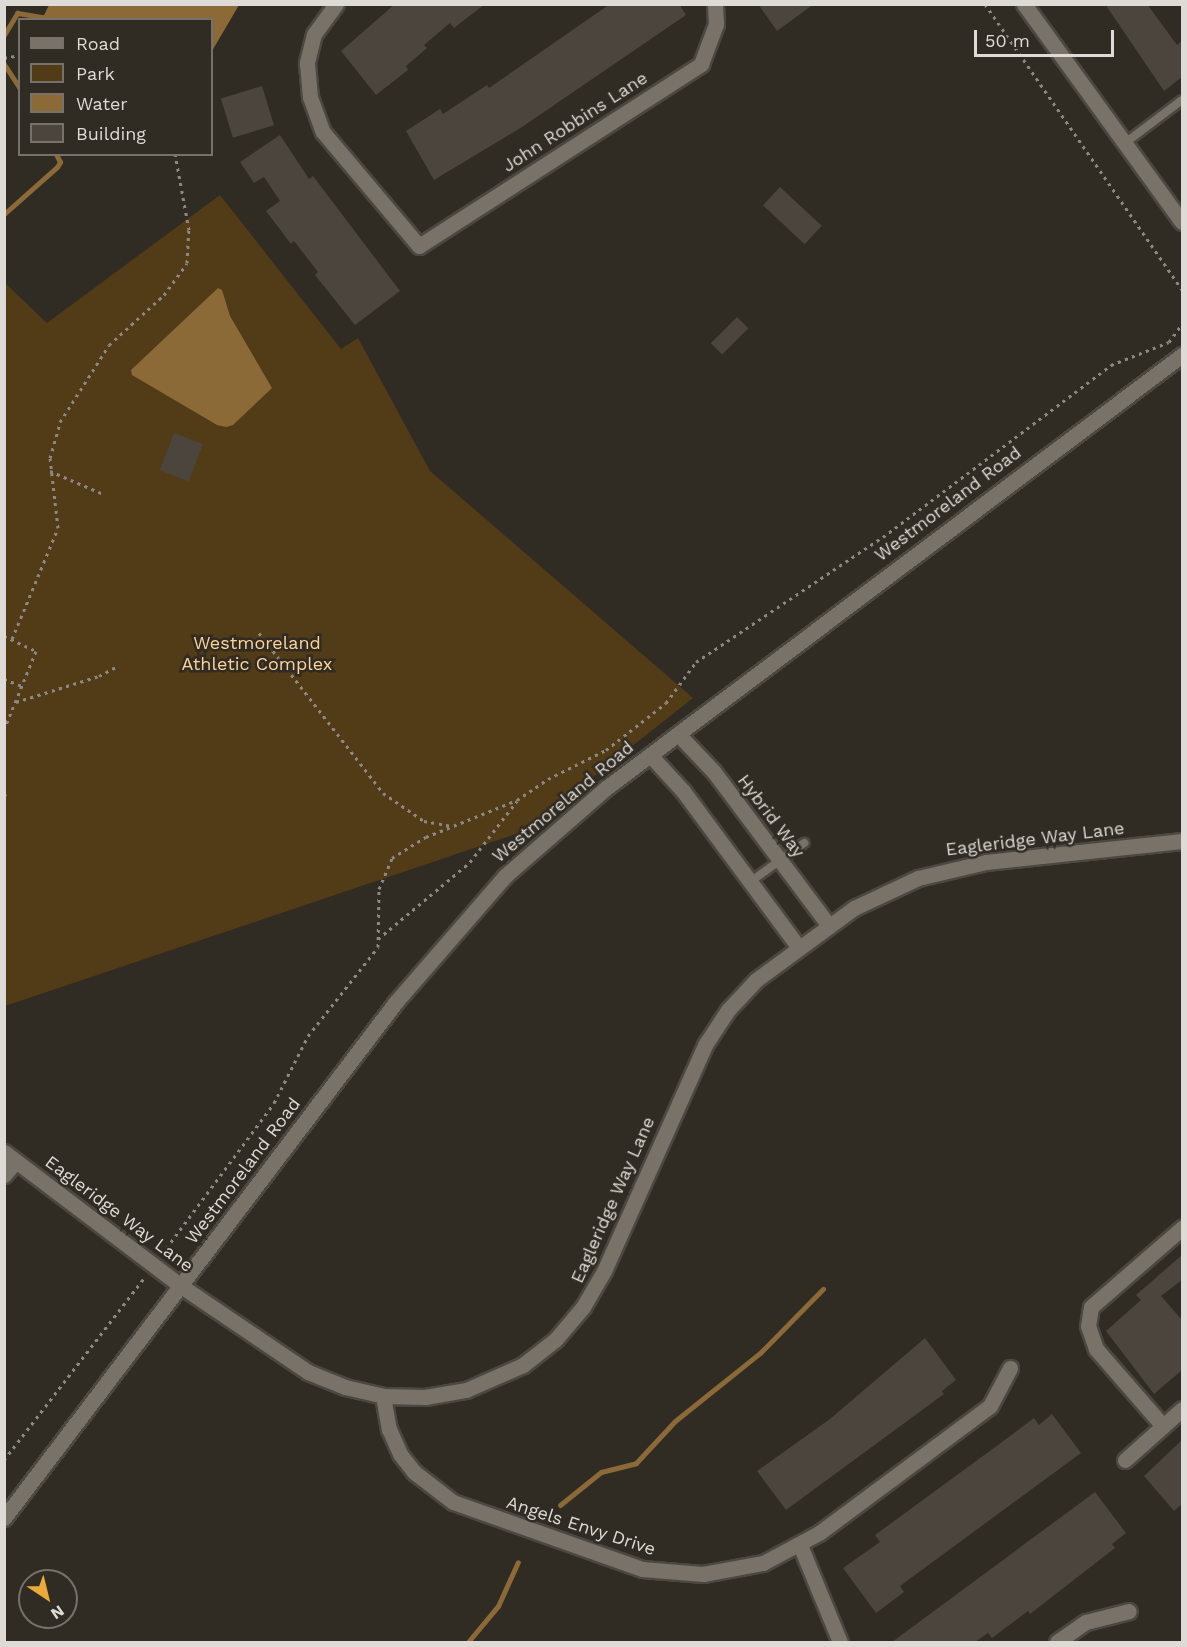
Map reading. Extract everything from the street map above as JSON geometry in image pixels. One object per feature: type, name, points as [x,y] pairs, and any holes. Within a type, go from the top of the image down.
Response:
[{"type":"street","name":"John Robbins Lane","points":[[336,4],[314,34],[307,63],[313,106],[323,132],[419,246],[700,64],[716,24],[715,4]]},
{"type":"street","points":[[1024,4],[1182,222]]},
{"type":"street","name":"Westmoreland Road","points":[[4,1518],[453,932],[532,850],[650,754],[1182,355]]},
{"type":"street","name":"Hybrid Way","points":[[678,734],[714,772],[829,926]]},
{"type":"street","points":[[650,754],[683,791],[799,948]]},
{"type":"street","name":"Eagleridge Way Lane","points":[[10,1157],[181,1286],[309,1372],[345,1387],[383,1396],[435,1396],[486,1383],[523,1365],[571,1324],[604,1271],[705,1045],[741,994],[799,948],[874,897],[940,871],[1182,841]]},
{"type":"street","points":[[4,1176],[10,1157]]},
{"type":"street","points":[[1163,1426],[1096,1349],[1088,1326],[1090,1307],[1182,1228]]},
{"type":"street","name":"Angels Envy Drive","points":[[383,1396],[389,1429],[407,1463],[439,1493],[468,1509],[623,1563],[662,1572],[703,1574],[744,1569],[800,1545],[990,1406],[1010,1368]]},
{"type":"street","points":[[1125,1460],[1182,1409]]},
{"type":"street","points":[[800,1545],[840,1642]]},
{"type":"street","points":[[1057,1642],[1086,1622],[1129,1611]]},
{"type":"lane","points":[[1125,143],[1182,100]]},
{"type":"lane","points":[[750,882],[804,843]]},
{"type":"path","points":[[985,4],[1182,290]]},
{"type":"path","points":[[12,639],[58,528],[50,471],[54,436],[89,373],[129,324],[175,282],[187,263],[189,230],[175,156]]},
{"type":"path","points":[[50,471],[101,493]]},
{"type":"path","points":[[259,633],[383,793],[424,821],[453,826]]},
{"type":"path","points":[[4,636],[36,651],[4,730]]},
{"type":"path","points":[[16,702],[99,676],[118,666]]},
{"type":"path","points":[[4,679],[22,686]]},
{"type":"path","points":[[4,794],[7,799]]},
{"type":"path","points":[[378,939],[470,862],[517,800]]},
{"type":"green space","name":"Westmoreland Athletic Complex","points":[[220,195],[341,349],[358,338],[430,471],[693,698],[525,831],[5,1006],[4,282],[47,323]]},
{"type":"water","points":[[49,4],[239,5],[213,49],[213,18],[42,18]]},
{"type":"water","points":[[218,288],[222,290],[230,316],[272,388],[233,425],[226,427],[217,425],[132,375],[131,370]]},
{"type":"building","points":[[395,4],[485,4],[454,28],[450,23],[424,45],[427,48],[406,66],[408,70],[376,95],[341,51]]},
{"type":"building","points":[[610,4],[679,4],[686,15],[522,127],[434,180],[406,131],[440,109],[443,114],[487,85],[489,88]]},
{"type":"building","points":[[758,4],[814,4],[777,31]]},
{"type":"building","points":[[1105,4],[1147,4],[1177,45],[1182,41],[1182,77],[1164,91]]},
{"type":"building","points":[[262,86],[274,125],[233,138],[221,99]]},
{"type":"building","points":[[280,135],[309,179],[313,176],[400,291],[355,325],[315,275],[318,272],[294,241],[291,244],[266,211],[280,201],[264,177],[254,183],[240,162]]},
{"type":"building","points":[[780,187],[822,226],[805,244],[763,205]]},
{"type":"building","points":[[737,317],[748,328],[722,354],[711,343]]},
{"type":"building","points":[[174,433],[203,444],[189,481],[160,470]]},
{"type":"building","points":[[1182,1255],[1182,1280],[1161,1296],[1182,1320],[1182,1370],[1154,1394],[1106,1331],[1141,1300],[1136,1295]]},
{"type":"building","points":[[925,1338],[956,1380],[942,1391],[944,1394],[786,1510],[757,1471],[830,1419]]},
{"type":"building","points":[[1052,1414],[1081,1453],[900,1586],[904,1592],[876,1613],[843,1568],[880,1542],[875,1535],[1034,1418],[1039,1425]]},
{"type":"building","points":[[1182,1440],[1182,1504],[1174,1511],[1144,1476]]},
{"type":"building","points":[[1095,1492],[1126,1533],[1112,1544],[1115,1548],[1030,1614],[1028,1611],[992,1638],[988,1633],[975,1642],[892,1642]]},
{"type":"waterway","points":[[4,35],[17,13],[48,18]]},
{"type":"waterway","points":[[4,64],[18,86]]},
{"type":"waterway","points":[[4,214],[57,167],[60,162],[57,156]]},
{"type":"waterway","points":[[560,1505],[601,1472],[636,1463],[675,1421],[760,1353],[823,1289]]},
{"type":"waterway","points":[[468,1642],[498,1606],[518,1562]]}]
